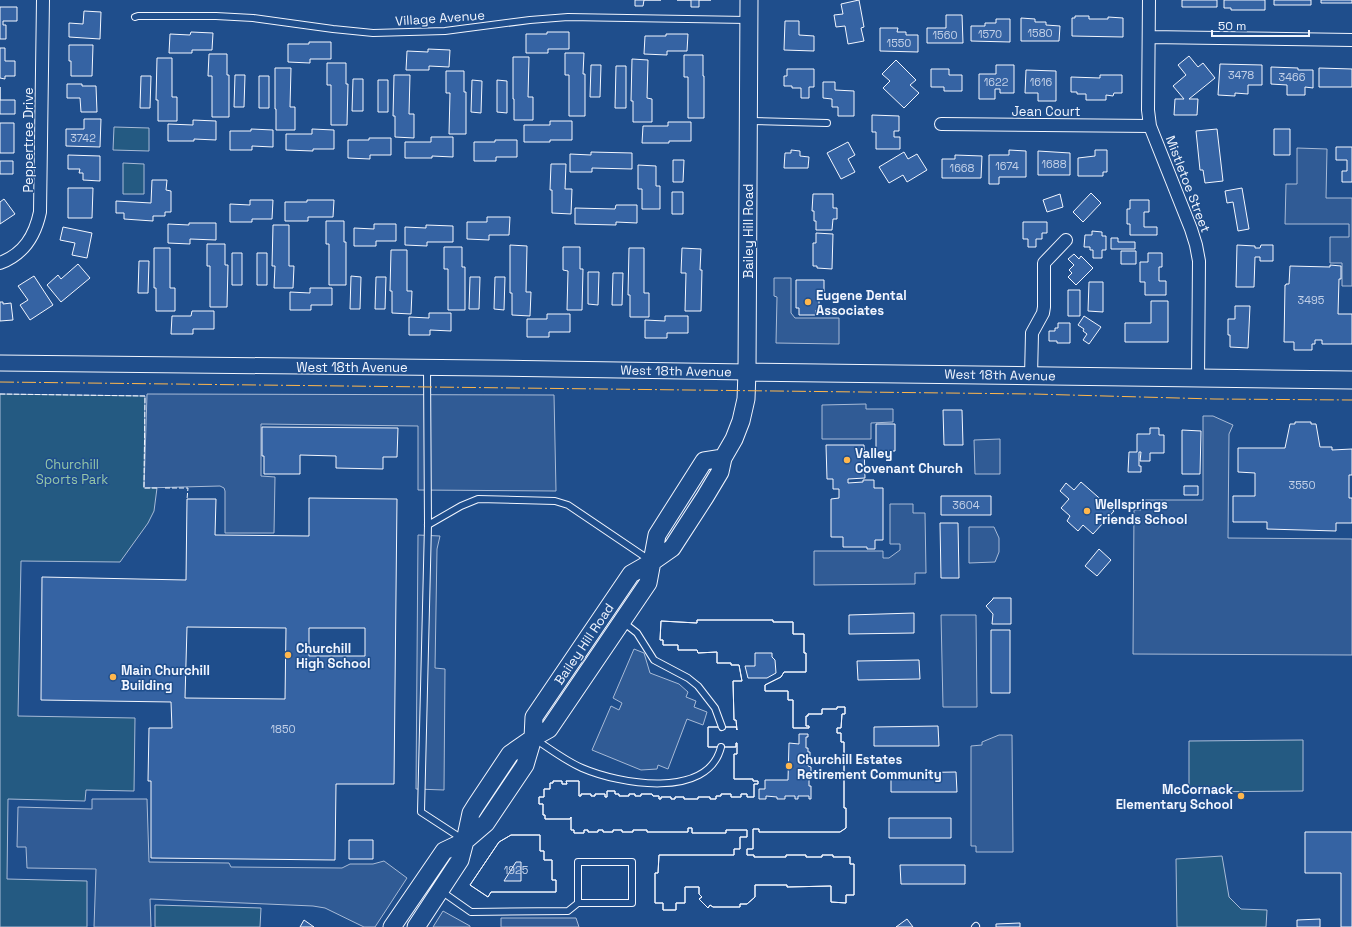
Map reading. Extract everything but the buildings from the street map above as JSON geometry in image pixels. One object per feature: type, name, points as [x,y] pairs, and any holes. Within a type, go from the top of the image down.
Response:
[{"type":"main road","name":"Bailey Hill Road","points":[[416,927],[460,860],[470,813],[510,754],[549,729],[648,583],[657,535],[704,461],[723,458],[734,439],[741,421],[746,399],[747,372],[749,0]]},
{"type":"main road","name":"West 18th Avenue","points":[[747,372],[1352,380]]},
{"type":"main road","name":"Bailey Hill Road","points":[[533,738],[534,717],[631,574],[652,562]]},
{"type":"main road","points":[[392,927],[444,851],[465,841]]},
{"type":"street","name":"Peppertree Drive","points":[[0,263],[9,260],[18,254],[28,244],[34,233],[40,212],[43,0]]},
{"type":"street","name":"Mistletoe Street","points":[[1149,0],[1148,110],[1150,126],[1186,215],[1196,245],[1199,261],[1198,378]]},
{"type":"street","points":[[1148,37],[1352,40]]},
{"type":"street","name":"Jean Court","points":[[941,124],[1150,126]]},
{"type":"street","points":[[1031,376],[1032,333],[1043,313],[1044,307],[1044,263],[1066,240]]},
{"type":"street","name":"West 18th Avenue","points":[[0,363],[747,372]]},
{"type":"lane","name":"Village Avenue","points":[[135,17],[216,16],[253,18],[373,33],[445,31],[530,20],[568,17],[749,20]]},
{"type":"lane","points":[[749,121],[827,122]]},
{"type":"lane","points":[[427,368],[428,525],[421,812],[465,841]]},
{"type":"lane","points":[[428,525],[461,506],[478,499],[555,501],[568,505],[652,562]]},
{"type":"lane","points":[[622,622],[637,633],[654,660],[688,678],[698,686],[718,713],[722,726]]},
{"type":"lane","points":[[533,738],[585,770],[613,778],[645,783],[678,782],[702,774],[714,762],[721,747]]},
{"type":"lane","points":[[440,890],[471,912],[568,911],[578,903],[632,903],[632,862],[578,862],[578,903]]},
{"type":"green space","points":[[114,127],[149,128],[149,151],[113,150]]},
{"type":"green space","points":[[123,163],[144,164],[144,194],[123,194]]},
{"type":"green space","name":"Churchill Sports Park","points":[[0,394],[145,396],[144,487],[157,488],[154,511],[148,523],[120,562],[21,561],[18,716],[135,718],[134,791],[86,790],[85,801],[8,799],[7,879],[87,881],[87,927],[0,927]]},
{"type":"green space","points":[[1303,740],[1303,791],[1189,792],[1189,741]]},
{"type":"green space","points":[[1222,856],[1229,897],[1241,909],[1267,910],[1266,927],[1177,927],[1176,859]]},
{"type":"green space","points":[[155,905],[261,908],[260,927],[155,927]]},
{"type":"shaded area","points":[[1297,148],[1327,149],[1326,198],[1352,198],[1352,286],[1342,286],[1342,263],[1330,263],[1330,237],[1349,237],[1349,224],[1285,224],[1286,184],[1297,184]]},
{"type":"shaded area","points":[[774,278],[791,278],[791,313],[795,318],[839,318],[839,344],[776,343],[777,297],[774,296]]},
{"type":"shaded area","points":[[147,394],[554,395],[556,491],[418,490],[418,426],[261,424],[261,476],[275,477],[274,533],[225,533],[224,488],[220,486],[144,488]]},
{"type":"shaded area","points":[[866,404],[866,409],[893,409],[893,422],[871,423],[871,439],[822,439],[822,405]]},
{"type":"shaded area","points":[[1203,416],[1213,416],[1233,425],[1229,434],[1228,538],[1352,539],[1352,655],[1133,654],[1134,510],[1141,510],[1145,505],[1145,500],[1203,500]]},
{"type":"shaded area","points":[[1000,439],[1000,474],[975,474],[974,440]]},
{"type":"shaded area","points":[[890,504],[913,504],[913,513],[925,513],[926,573],[915,573],[915,584],[814,585],[814,551],[883,551],[883,558],[889,558],[900,550],[900,544],[890,544]]},
{"type":"shaded area","points":[[969,527],[994,527],[999,538],[999,552],[995,562],[969,563]]},
{"type":"shaded area","points":[[418,535],[440,536],[437,549],[435,668],[445,669],[444,790],[416,789]]},
{"type":"shaded area","points":[[941,615],[976,615],[977,707],[943,707]]},
{"type":"shaded area","points":[[634,649],[644,653],[650,673],[679,684],[688,692],[686,697],[696,701],[694,707],[707,712],[703,725],[687,719],[668,769],[658,765],[657,769],[641,770],[592,750],[611,706],[619,710],[622,703],[613,698]]},
{"type":"shaded area","points":[[999,735],[1012,735],[1013,852],[976,852],[976,846],[971,846],[971,746],[982,745],[982,742]]},
{"type":"shaded area","points":[[92,799],[147,799],[149,862],[229,863],[231,867],[342,868],[350,864],[373,864],[384,861],[407,878],[375,927],[364,927],[325,908],[313,906],[150,899],[151,927],[94,927],[96,869],[27,868],[26,847],[17,847],[18,807],[92,809]]},
{"type":"shaded area","points":[[443,911],[470,926],[470,927],[433,927]]},
{"type":"shaded area","points":[[501,918],[576,918],[579,927],[501,927]]},
{"type":"fence","points":[[0,394],[145,396],[144,488],[157,488]]},
{"type":"fence","points":[[165,488],[188,488],[187,499]]},
{"type":"power","points":[[0,382],[1033,394],[1214,399],[1352,400]]},
{"type":"place","name":"Eugene Dental Associates","points":[[808,302]]},
{"type":"place","name":"Valley Covenant Church","points":[[847,460]]},
{"type":"place","name":"Wellsprings Friends School","points":[[1087,511]]},
{"type":"place","name":"Churchill High School","points":[[288,655]]},
{"type":"place","name":"Main Churchill Building","points":[[113,677]]},
{"type":"place","name":"Churchill Estates Retirement Community","points":[[789,766]]},
{"type":"place","name":"McCornack Elementary School","points":[[1241,796]]}]
